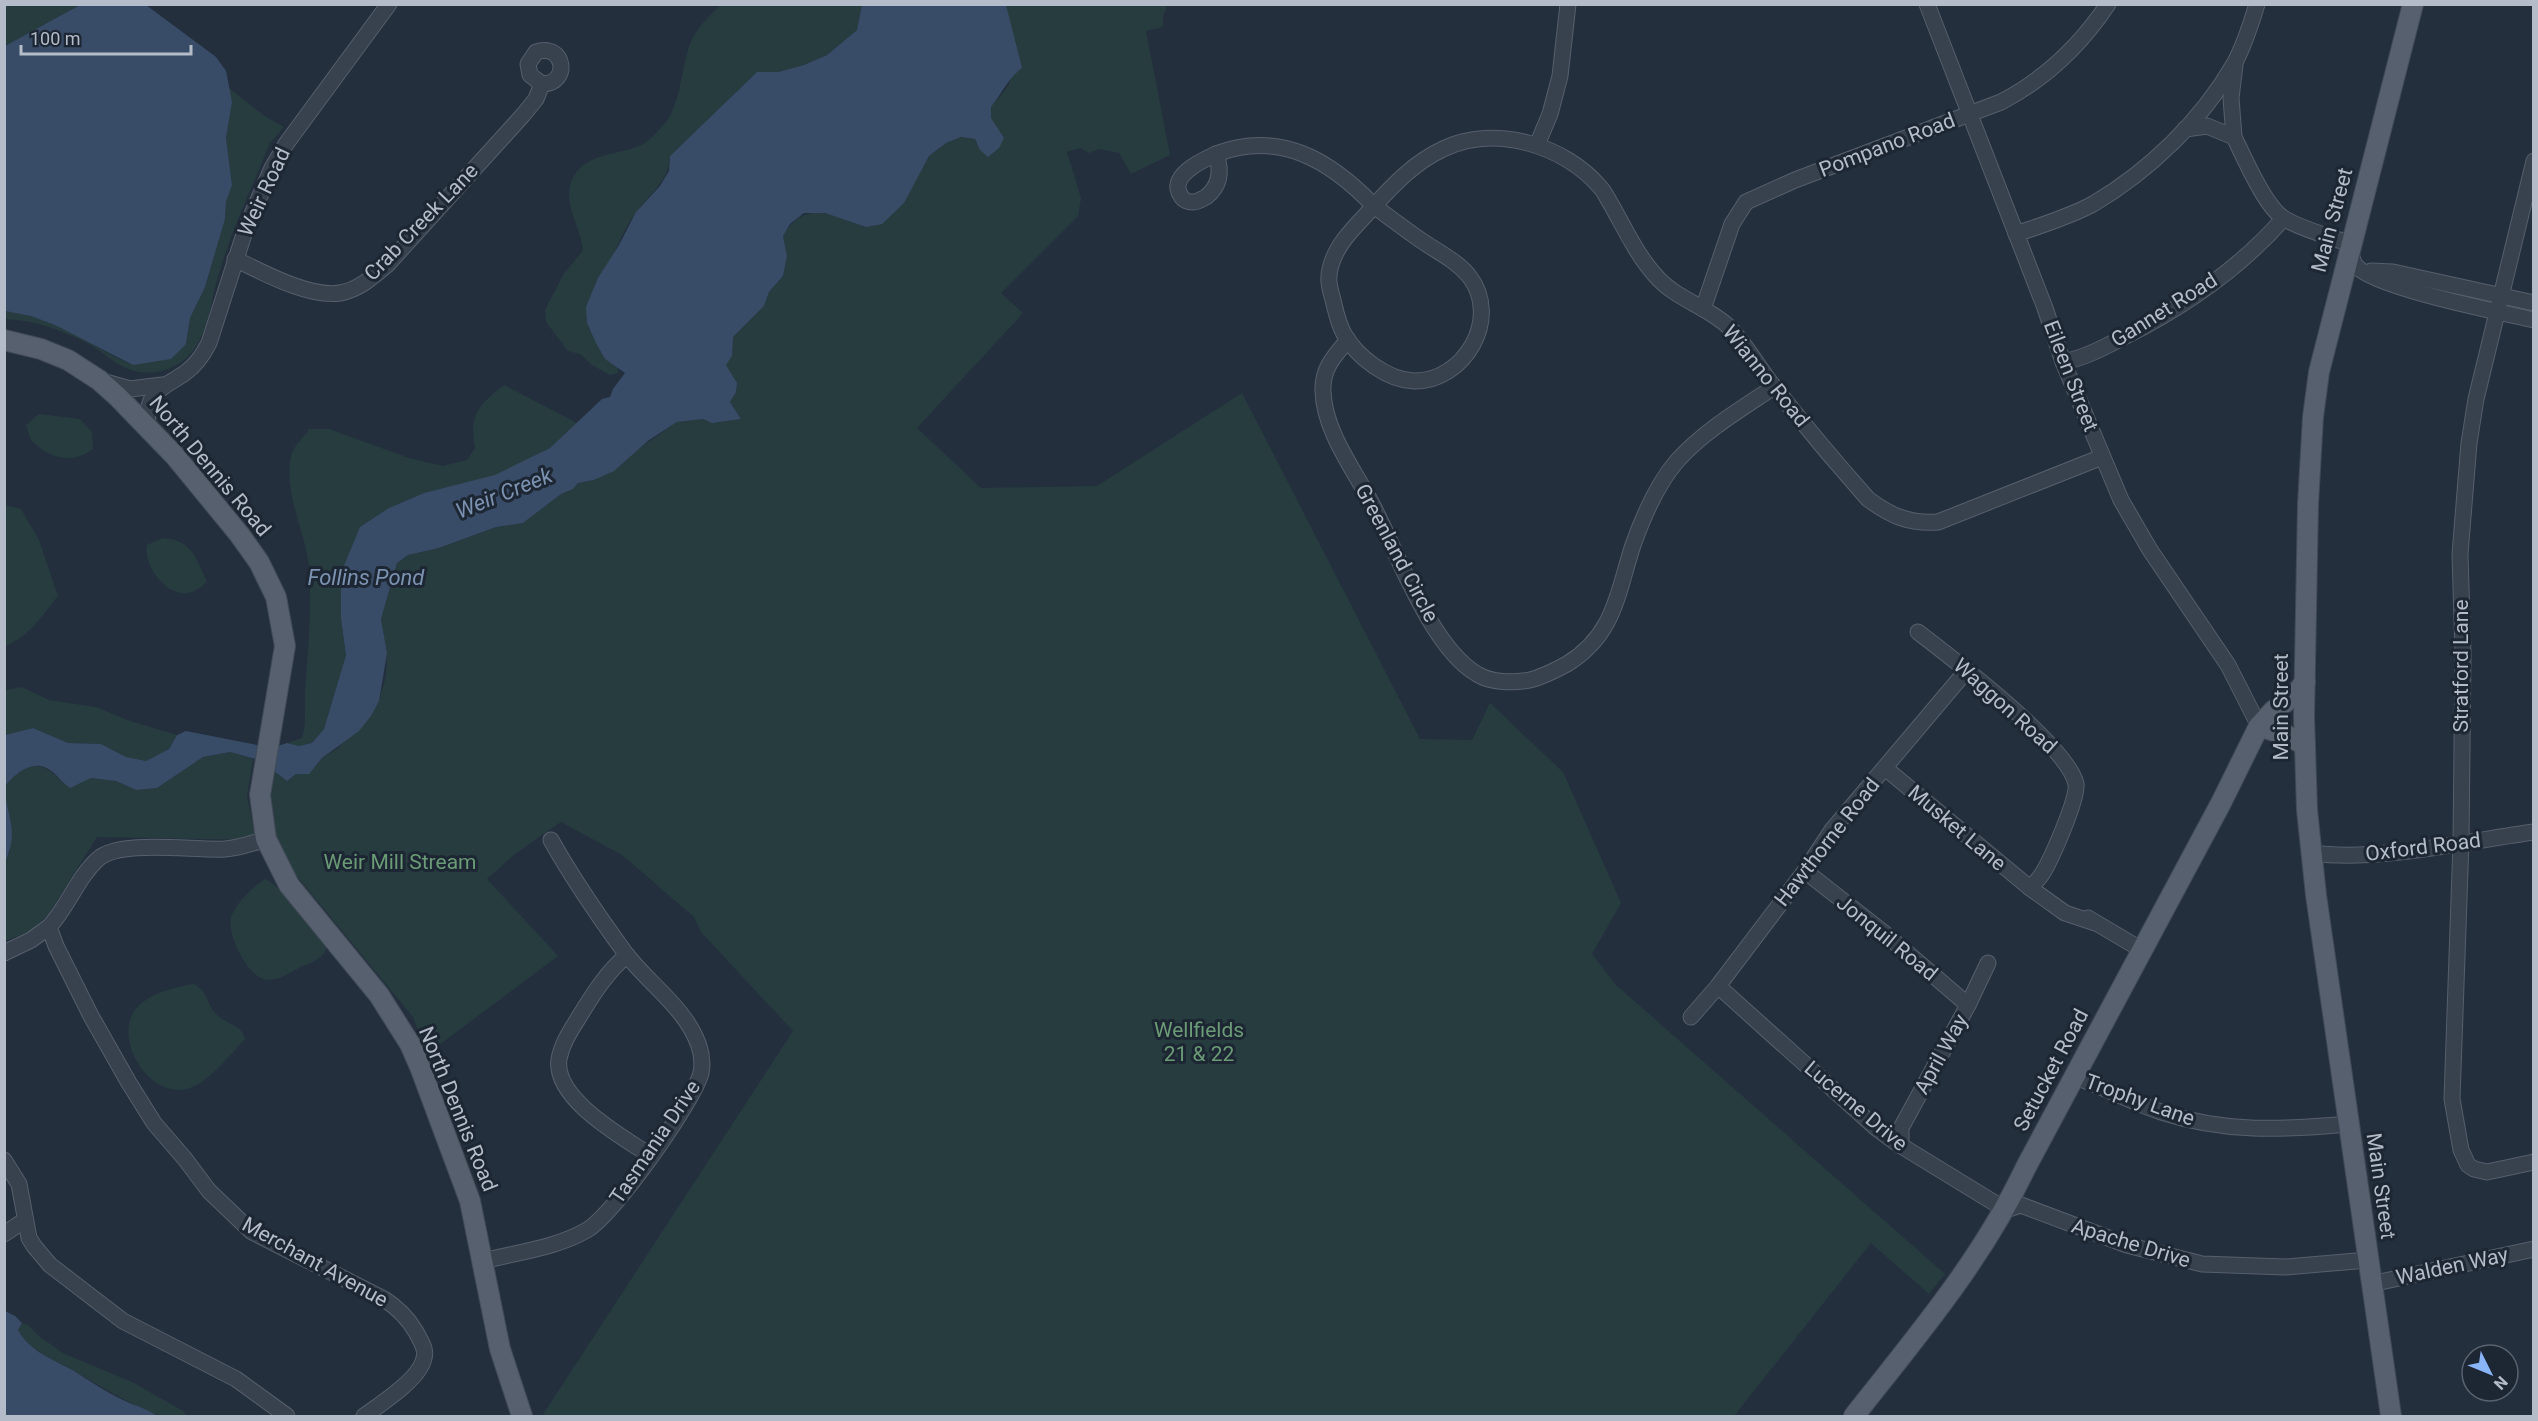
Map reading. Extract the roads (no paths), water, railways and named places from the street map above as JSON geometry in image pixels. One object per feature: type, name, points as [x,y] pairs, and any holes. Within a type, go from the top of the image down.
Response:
[{"type":"main road","name":"Main Street","points":[[2391,1416],[2348,1124],[2312,853],[2307,810],[2305,682],[2308,504],[2313,417],[2319,372],[2413,4]]},
{"type":"main road","name":"North Dennis Road","points":[[4,340],[54,354],[68,360],[99,380],[148,427],[239,534],[259,562],[276,597],[285,646],[260,795],[266,839],[289,885],[379,996],[410,1044],[465,1184],[500,1349],[522,1416]]},
{"type":"main road","name":"Setucket Road","points":[[1854,1416],[1955,1288],[2006,1210],[2259,726],[2273,711],[2295,695],[2305,682]]},
{"type":"main road","points":[[2259,726],[2286,735],[2305,745]]},
{"type":"street","name":"Weir Road","points":[[99,380],[130,389],[162,385],[187,371],[204,353],[214,332],[235,259],[260,196],[286,144],[389,4]]},
{"type":"street","name":"Eileen Street","points":[[1927,4],[2063,362],[2102,457],[2131,518],[2228,665],[2259,726]]},
{"type":"street","name":"Pompano Road","points":[[1703,309],[1732,225],[1746,202],[1796,180],[2001,102],[2021,92],[2049,71],[2084,37],[2108,4]]},
{"type":"street","points":[[2257,4],[2235,62],[2231,98],[2234,137],[2250,171],[2283,219],[2350,244],[2353,263],[2362,271],[2392,285],[2534,320]]},
{"type":"street","points":[[1537,146],[1550,114],[1560,76],[1565,7]]},
{"type":"street","points":[[2016,234],[2091,205],[2154,159],[2185,129],[2235,62]]},
{"type":"street","name":"Crab Creek Lane","points":[[235,259],[306,290],[338,293],[356,288],[387,265],[523,115],[536,99],[542,84]]},
{"type":"street","points":[[2185,129],[2207,126],[2234,137]]},
{"type":"street","name":"Wianno Road","points":[[1216,154],[1236,147],[1263,144],[1306,155],[1340,174],[1374,206],[1447,257],[1469,277],[1477,289],[1480,301],[1481,328],[1477,340],[1456,365],[1443,374],[1416,381],[1399,379],[1370,363],[1348,340],[1338,322],[1327,281],[1335,253],[1374,206],[1401,177],[1444,148],[1471,140],[1493,138],[1537,146],[1570,161],[1602,188],[1640,255],[1655,276],[1670,289],[1730,328],[1774,387],[1869,499],[1886,513],[1922,523],[1938,522],[2102,457]]},
{"type":"street","name":"Stratford Lane","points":[[2534,161],[2474,410],[2460,554],[2463,653],[2461,842],[2452,1099],[2464,1159],[2468,1165],[2478,1171],[2500,1170],[2534,1162]]},
{"type":"street","name":"Gannet Road","points":[[2063,362],[2103,348],[2189,300],[2268,237],[2283,219]]},
{"type":"street","points":[[2362,271],[2393,272],[2534,303]]},
{"type":"street","name":"Greenland Circle","points":[[1348,340],[1326,367],[1322,388],[1325,411],[1333,430],[1376,510],[1417,598],[1448,646],[1478,675],[1503,681],[1530,680],[1563,666],[1587,650],[1602,634],[1612,614],[1634,543],[1652,501],[1677,462],[1714,428],[1774,387]]},
{"type":"street","name":"Weir Road","points":[[148,427],[149,404],[162,385]]},
{"type":"street","name":"Waggon Road","points":[[1918,632],[1967,670],[2052,746],[2066,763],[2076,785],[2072,809],[2043,873],[2030,888]]},
{"type":"street","name":"Hawthorne Road","points":[[1691,1017],[1718,986],[1805,871],[1832,830],[1967,670]]},
{"type":"street","name":"Musket Lane","points":[[1885,768],[2030,888],[2065,913],[2095,923],[2142,950]]},
{"type":"street","name":"Oxford Road","points":[[2312,853],[2351,855],[2534,832]]},
{"type":"street","points":[[4,953],[32,940],[49,927],[64,910],[89,869],[103,855],[112,850],[225,849],[266,839]]},
{"type":"street","name":"Tasmania Drive","points":[[483,1261],[572,1238],[599,1222],[614,1206],[651,1156],[691,1093],[700,1075],[703,1059],[692,1030],[665,994],[627,955],[576,885],[551,840]]},
{"type":"street","name":"Jonquil Road","points":[[1805,871],[1884,933],[1968,1005]]},
{"type":"street","name":"Merchant Avenue","points":[[49,927],[91,1016],[129,1083],[154,1123],[223,1207],[252,1232],[396,1306],[412,1325],[424,1348],[424,1358],[410,1380],[364,1416]]},
{"type":"street","points":[[627,955],[614,966],[589,999],[566,1039],[559,1060],[560,1072],[568,1089],[592,1116],[651,1156]]},
{"type":"street","name":"April Way","points":[[1900,1146],[1901,1128],[1968,1005],[1988,963]]},
{"type":"street","name":"Lucerne Drive","points":[[1718,986],[1876,1128],[1900,1146],[2006,1210]]},
{"type":"street","name":"Trophy Lane","points":[[2075,1077],[2160,1112],[2226,1127],[2285,1130],[2348,1124]]},
{"type":"street","points":[[4,1160],[19,1184],[30,1238],[41,1256],[109,1311],[183,1353],[236,1379],[287,1416]]},
{"type":"street","name":"Apache Drive","points":[[2006,1210],[2021,1205],[2127,1245],[2202,1264],[2285,1267],[2368,1260]]},
{"type":"street","points":[[4,1234],[25,1220]]},
{"type":"street","name":"Walden Way","points":[[2371,1284],[2534,1249]]},
{"type":"water","points":[[80,5],[146,5],[216,57],[226,71],[232,102],[226,138],[232,185],[226,202],[225,219],[205,287],[190,318],[186,344],[171,359],[133,365],[55,325],[31,316],[5,311],[5,46]]},
{"type":"water","points":[[862,5],[1006,5],[1022,68],[1009,81],[991,107],[991,118],[1004,138],[999,148],[988,157],[980,150],[975,139],[961,137],[946,143],[929,156],[904,203],[882,224],[866,227],[825,213],[804,213],[790,224],[783,236],[787,256],[783,276],[769,292],[764,306],[733,337],[732,356],[726,365],[737,383],[736,392],[730,402],[741,419],[712,423],[703,419],[677,422],[649,440],[614,471],[594,480],[578,483],[573,489],[561,494],[523,523],[496,527],[439,548],[408,555],[397,563],[381,619],[387,653],[379,701],[359,731],[322,758],[309,774],[296,774],[287,781],[259,760],[230,752],[203,757],[157,788],[136,790],[116,781],[91,778],[70,788],[55,774],[41,766],[22,771],[5,786],[5,735],[33,728],[68,743],[101,744],[126,757],[146,761],[169,749],[177,735],[186,731],[272,748],[287,743],[299,746],[312,743],[324,729],[346,655],[341,619],[341,573],[360,527],[389,508],[424,493],[495,475],[550,448],[602,399],[610,397],[625,373],[605,359],[587,323],[586,307],[598,278],[636,212],[660,186],[669,171],[670,156],[757,72],[778,72],[804,65],[827,55],[857,30]]},
{"type":"water","points":[[5,786],[12,832],[5,862]]},
{"type":"water","points":[[5,1311],[22,1323],[18,1330],[35,1349],[110,1394],[157,1416],[5,1416]]},
{"type":"water label","name":"Weir Creek","points":[[504,493]]},
{"type":"water label","name":"Follins Pond","points":[[366,577]]},
{"type":"park label","name":"Weir Mill Stream","points":[[400,862]]},
{"type":"park label","name":"Wellfields 21 & 22","points":[[1199,1042]]}]
